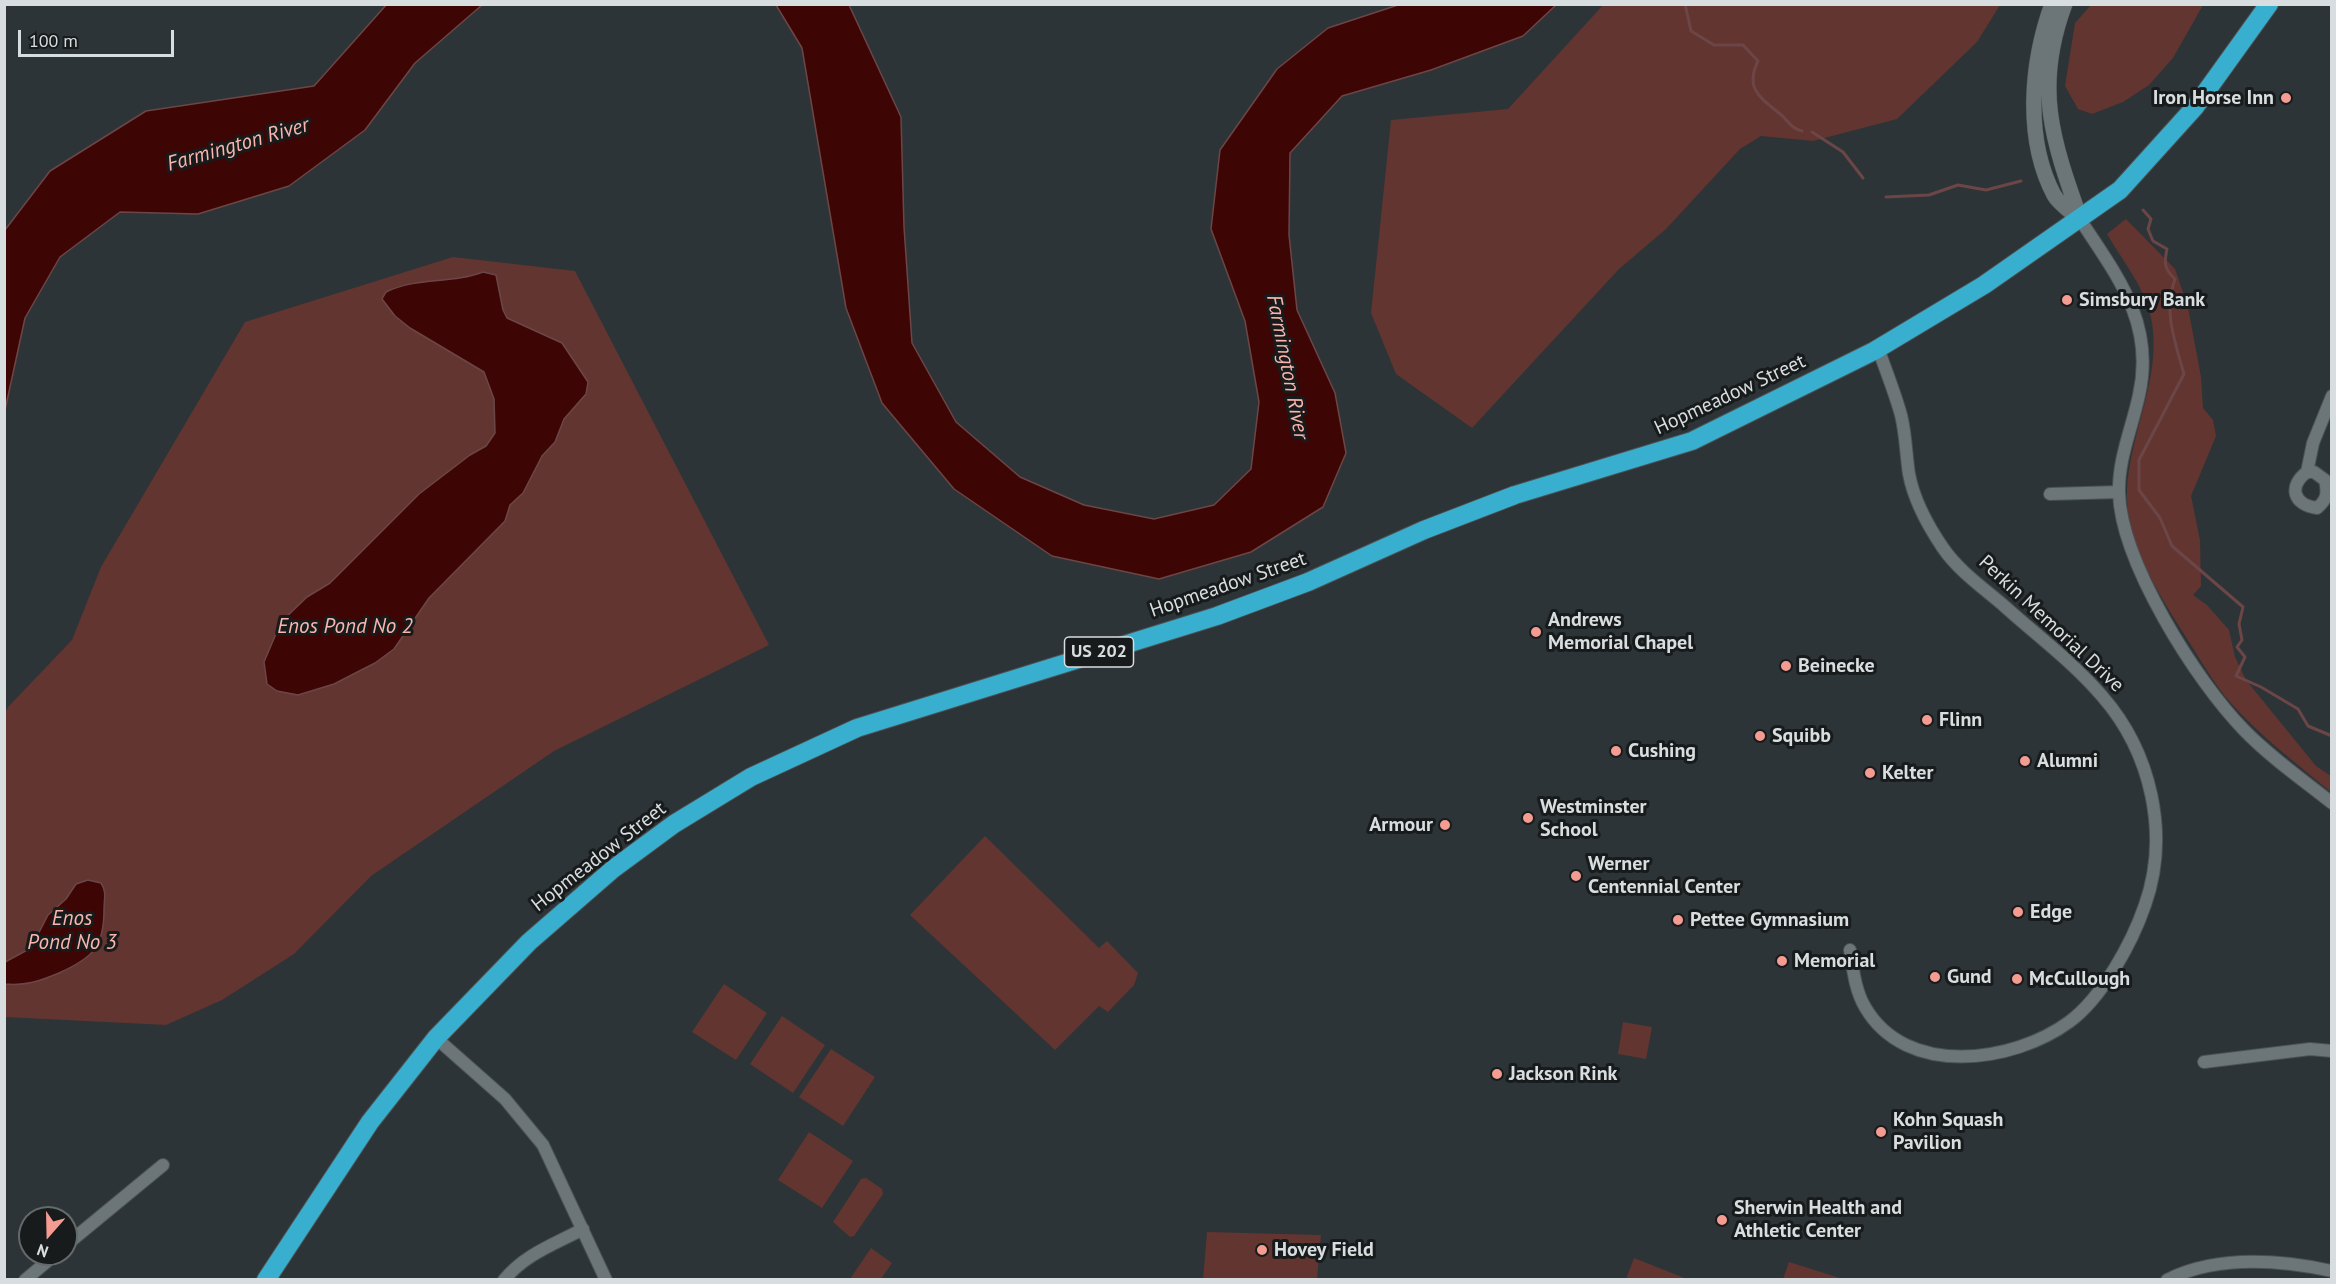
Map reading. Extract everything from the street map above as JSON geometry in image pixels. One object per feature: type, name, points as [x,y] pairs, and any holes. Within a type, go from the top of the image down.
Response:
[{"type":"highway","name":"Hopmeadow Street","points":[[266,1280],[370,1122],[436,1038],[529,942],[614,869],[674,824],[751,777],[857,728],[1217,616],[1308,582],[1424,530],[1515,495],[1692,441],[1878,348],[1984,285],[2080,221],[2121,190],[2195,107],[2269,4]]},
{"type":"street","points":[[2052,4],[2037,58],[2034,113],[2041,158],[2055,196],[2080,221],[2128,295],[2142,335],[2144,371],[2123,454],[2119,492],[2126,536],[2136,564],[2213,696],[2247,733],[2331,803]]},
{"type":"street","points":[[2065,4],[2054,37],[2048,92],[2056,152],[2080,221]]},
{"type":"street","name":"Perkin Memorial Drive","points":[[1850,950],[1856,983],[1865,1007],[1883,1029],[1905,1044],[1930,1054],[1958,1057],[2018,1048],[2058,1030],[2086,1007],[2097,993],[2140,919],[2150,888],[2156,850],[2154,811],[2143,764],[2116,712],[2088,681],[1948,555],[1924,517],[1912,487],[1901,416],[1878,348]]},
{"type":"street","points":[[2307,472],[2313,443],[2331,396]]},
{"type":"street","points":[[2050,494],[2119,492]]},
{"type":"street","points":[[436,1038],[524,1118],[552,1162],[606,1280]]},
{"type":"street","points":[[2204,1062],[2310,1049],[2331,1051]]},
{"type":"street","points":[[78,1235],[164,1165]]},
{"type":"street","points":[[504,1280],[513,1268],[534,1253],[583,1229]]},
{"type":"street","points":[[2167,1280],[2178,1274],[2225,1264],[2292,1263],[2331,1271]]},
{"type":"street","points":[[25,1280],[42,1266]]},
{"type":"shaded area","points":[[1604,4],[2000,5],[1977,42],[1897,119],[1813,141],[1761,136],[1740,149],[1666,229],[1619,269],[1472,428],[1396,374],[1371,313],[1391,120],[1508,109]]},
{"type":"shaded area","points":[[2091,5],[2203,5],[2173,58],[2149,85],[2123,102],[2092,114],[2078,109],[2065,86],[2075,23]]},
{"type":"shaded area","points":[[2126,219],[2175,269],[2188,307],[2201,377],[2203,408],[2213,420],[2216,436],[2191,496],[2200,540],[2201,586],[2193,595],[2207,605],[2229,630],[2235,657],[2246,680],[2316,766],[2331,776],[2331,792],[2241,714],[2214,682],[2159,593],[2140,556],[2133,536],[2127,497],[2133,448],[2146,399],[2154,350],[2152,325],[2146,301],[2133,275],[2107,234]]},
{"type":"shaded area","points":[[453,257],[575,271],[769,645],[554,751],[371,876],[294,954],[222,1000],[166,1025],[5,1017],[5,713],[8,707],[72,640],[101,567],[245,322]]},
{"type":"shaded area","points":[[985,836],[1099,948],[1107,941],[1138,973],[1134,985],[1108,1012],[1099,1006],[1055,1050],[910,915]]},
{"type":"shaded area","points":[[724,984],[767,1013],[736,1060],[692,1032]]},
{"type":"shaded area","points":[[782,1016],[825,1045],[793,1093],[750,1064]]},
{"type":"shaded area","points":[[1623,1022],[1652,1027],[1646,1059],[1618,1054]]},
{"type":"shaded area","points":[[831,1049],[875,1077],[843,1126],[799,1097]]},
{"type":"shaded area","points":[[809,1132],[853,1161],[822,1208],[778,1180]]},
{"type":"shaded area","points":[[866,1178],[882,1189],[883,1194],[854,1236],[850,1237],[833,1222],[861,1179]]},
{"type":"shaded area","name":"Hovey Field","points":[[1207,1232],[1321,1235],[1317,1279],[1203,1279]]},
{"type":"shaded area","points":[[871,1248],[892,1263],[881,1279],[850,1279]]},
{"type":"shaded area","points":[[1634,1258],[1687,1279],[1626,1279]]},
{"type":"shaded area","points":[[1789,1262],[1843,1279],[1783,1279]]},
{"type":"water","name":"Farmington River","points":[[387,4],[482,5],[415,63],[365,130],[289,186],[198,214],[120,212],[60,257],[25,318],[5,410],[5,230],[50,171],[146,111],[314,86]]},
{"type":"water","name":"Farmington River","points":[[776,5],[849,5],[901,117],[904,227],[912,343],[956,422],[1020,477],[1084,505],[1154,519],[1214,505],[1251,469],[1259,402],[1245,321],[1211,229],[1220,150],[1277,69],[1328,28],[1398,5],[1556,5],[1523,36],[1431,70],[1342,96],[1290,153],[1289,235],[1297,310],[1335,393],[1346,453],[1323,507],[1251,552],[1159,579],[1052,556],[954,489],[882,403],[846,308],[802,48]]},
{"type":"water","name":"Enos Pond No 2","points":[[483,272],[496,275],[503,310],[507,318],[562,343],[588,382],[586,394],[564,419],[555,442],[542,456],[523,493],[510,505],[505,521],[429,598],[394,649],[375,663],[334,684],[298,695],[277,691],[267,684],[264,662],[281,622],[307,597],[330,583],[419,494],[470,455],[486,446],[495,433],[494,399],[484,372],[410,328],[395,316],[382,299],[386,292],[409,284],[459,278]]},
{"type":"water","name":"Enos Pond No 3","points":[[88,880],[101,883],[105,893],[102,934],[94,950],[80,962],[46,978],[26,984],[5,984],[5,962],[31,948],[48,915],[66,899],[76,884]]},
{"type":"waterway","points":[[1685,4],[1691,31],[1714,45],[1743,45],[1758,61],[1753,78],[1756,91],[1792,126],[1802,131]]},
{"type":"waterway","points":[[1812,132],[1843,152],[1863,178]]},
{"type":"waterway","points":[[1886,197],[1929,195],[1958,185],[1986,190],[2021,181]]},
{"type":"waterway","points":[[2143,210],[2151,219],[2148,229],[2153,241],[2167,249],[2166,266],[2175,279],[2170,315],[2184,374],[2139,460],[2139,490],[2160,518],[2172,546],[2243,607],[2239,624],[2242,640],[2237,647],[2245,657],[2236,676],[2261,687],[2298,709],[2308,726],[2332,736]]},
{"type":"place","name":"Iron Horse Inn","points":[[2286,98]]},
{"type":"place","name":"Simsbury Bank","points":[[2067,300]]},
{"type":"place","name":"Andrews Memorial Chapel","points":[[1536,632]]},
{"type":"place","name":"Beinecke","points":[[1786,666]]},
{"type":"place","name":"Flinn","points":[[1927,720]]},
{"type":"place","name":"Squibb","points":[[1760,736]]},
{"type":"place","name":"Cushing","points":[[1616,751]]},
{"type":"place","name":"Alumni","points":[[2025,761]]},
{"type":"place","name":"Kelter","points":[[1870,773]]},
{"type":"place","name":"Westminster School","points":[[1528,818]]},
{"type":"place","name":"Armour","points":[[1445,825]]},
{"type":"place","name":"Werner Centennial Center","points":[[1576,876]]},
{"type":"place","name":"Edge","points":[[2018,912]]},
{"type":"place","name":"Pettee Gymnasium","points":[[1678,920]]},
{"type":"place","name":"Memorial","points":[[1782,961]]},
{"type":"place","name":"Gund","points":[[1935,977]]},
{"type":"place","name":"McCullough","points":[[2017,979]]},
{"type":"place","name":"Jackson Rink","points":[[1497,1074]]},
{"type":"place","name":"Kohn Squash Pavilion","points":[[1881,1132]]},
{"type":"place","name":"Sherwin Health and Athletic Center","points":[[1722,1220]]},
{"type":"place","name":"Hovey Field","points":[[1262,1250]]}]
